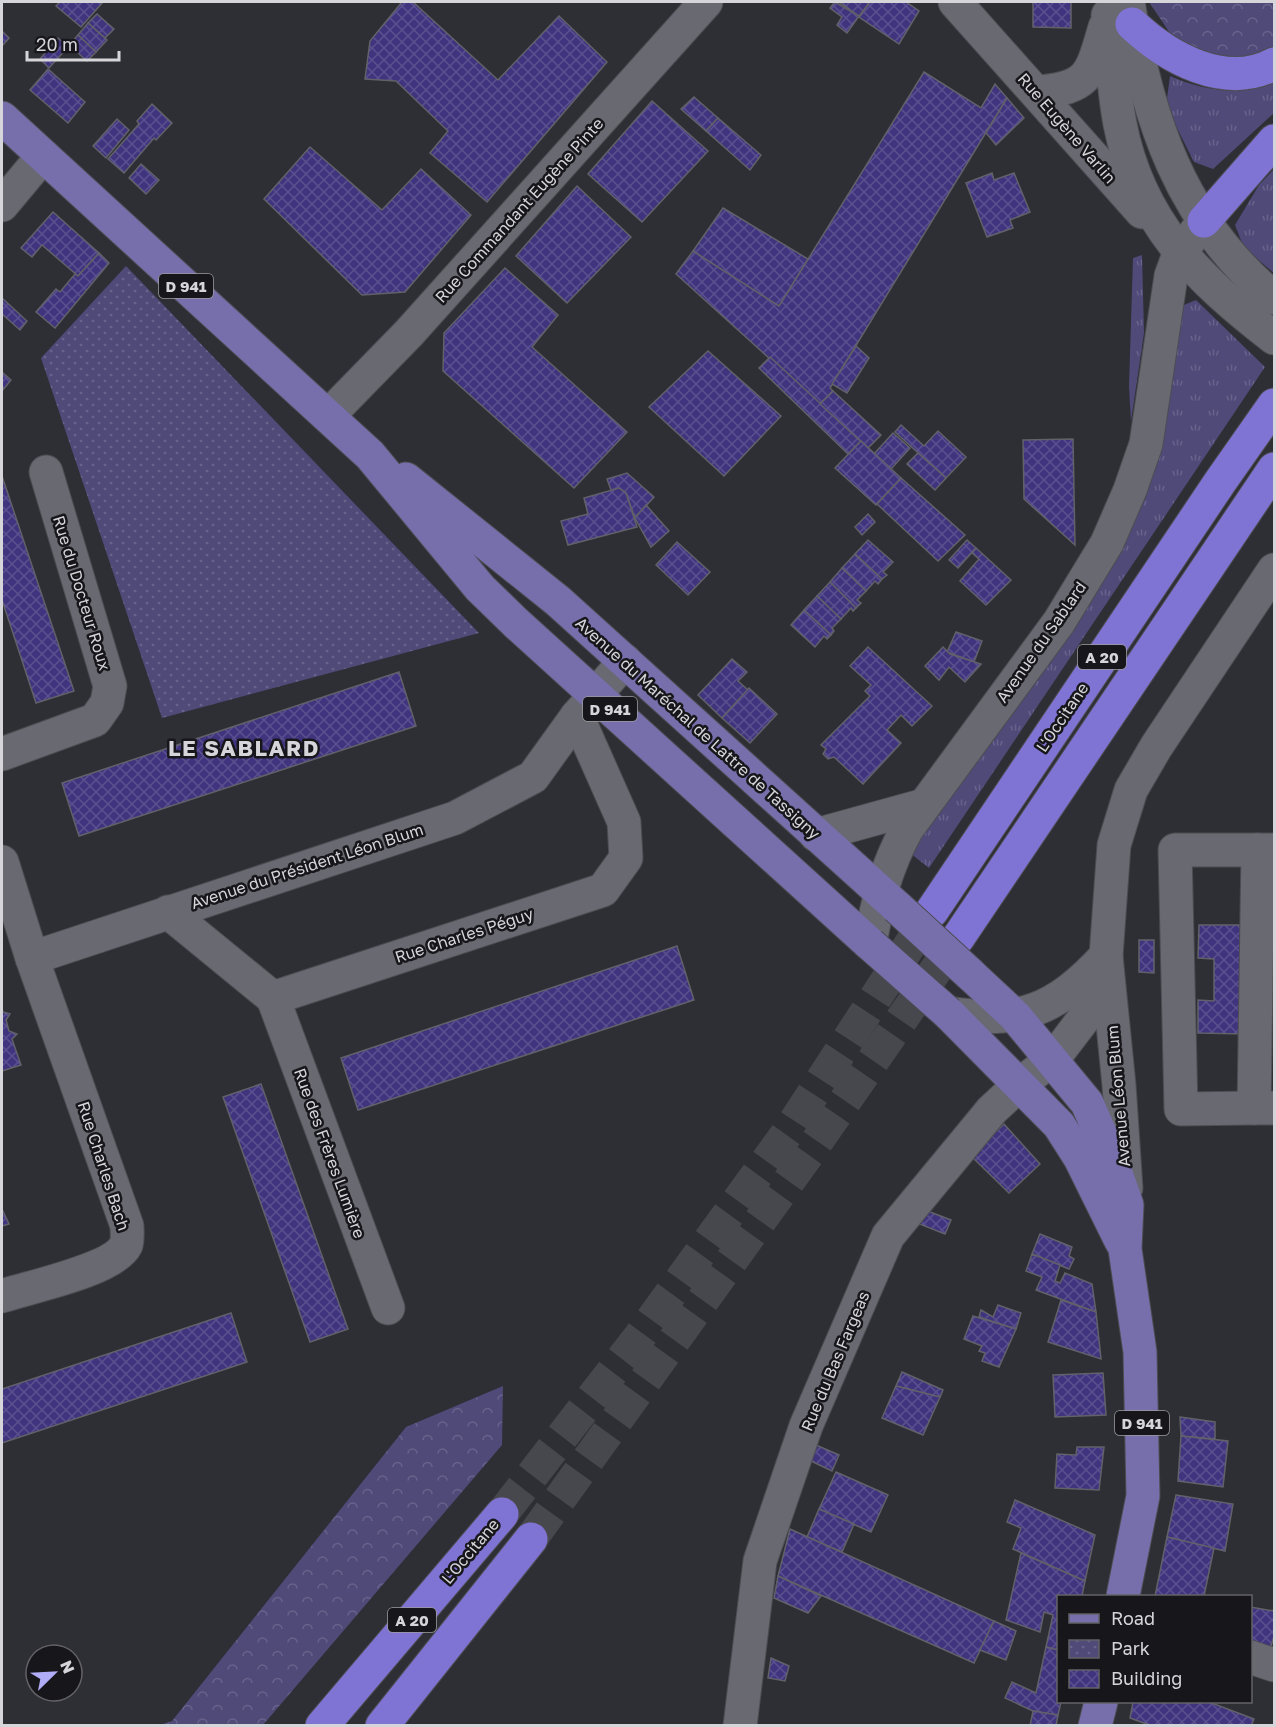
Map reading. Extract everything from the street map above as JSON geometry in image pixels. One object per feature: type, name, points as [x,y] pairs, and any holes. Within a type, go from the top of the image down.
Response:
[{"type":"highway","points":[[1120,10],[1148,39],[1189,64],[1217,72],[1245,73],[1275,64]]},
{"type":"highway","points":[[1204,221],[1275,141]]},
{"type":"highway","name":"L'Occitane","points":[[932,911],[1213,492],[1275,405]]},
{"type":"highway","name":"A 20","points":[[958,938],[1275,470]]},
{"type":"highway","name":"L'Occitane","points":[[322,1725],[502,1514]]},
{"type":"highway","name":"A 20","points":[[382,1725],[531,1539]]},
{"type":"main road","name":"Avenue du Maréchal de Lattre de Tassigny","points":[[2,118],[369,455],[480,588],[586,706],[870,944],[948,1013],[1020,1084],[1059,1125],[1070,1142],[1125,1249]]},
{"type":"main road","name":"Avenue du Maréchal de Lattre de Tassigny","points":[[369,455],[427,494],[558,601],[625,661],[1015,1016],[1087,1102],[1110,1156],[1127,1205],[1125,1249],[1140,1352],[1143,1496],[1123,1595]]},
{"type":"street","name":"Rue Commandant Eugène Pinte","points":[[328,416],[417,325],[706,2]]},
{"type":"street","name":"Rue Eugène Varlin","points":[[955,2],[1038,92],[1179,254]]},
{"type":"street","points":[[1038,92],[1061,90],[1083,81],[1120,10]]},
{"type":"street","points":[[1120,10],[1155,124],[1181,181],[1204,221],[1240,267],[1275,298]]},
{"type":"street","points":[[1120,10],[1118,111],[1131,165],[1151,212],[1179,254],[1215,288],[1275,338]]},
{"type":"street","points":[[2,205],[43,156]]},
{"type":"street","name":"Avenue du Sablard","points":[[870,944],[888,899],[889,862],[921,806],[1059,621],[1107,543],[1130,490],[1146,444],[1171,276],[1179,254],[1204,221]]},
{"type":"street","name":"Rue du Docteur Roux","points":[[2,754],[95,720],[107,703],[110,686],[46,472]]},
{"type":"street","points":[[948,1013],[981,1018],[1015,1016],[1043,1007],[1107,971],[1114,845],[1131,790],[1156,747],[1275,570]]},
{"type":"street","name":"Avenue du Président Léon Blum","points":[[32,958],[455,818],[533,777],[586,706],[625,661]]},
{"type":"street","name":"Rue Charles Péguy","points":[[273,998],[603,890],[626,858],[624,822],[586,706]]},
{"type":"street","points":[[816,835],[921,806]]},
{"type":"street","points":[[1175,850],[1266,850],[1264,1108],[1181,1109],[1175,850]]},
{"type":"street","points":[[2,862],[32,958]]},
{"type":"street","points":[[168,912],[273,998]]},
{"type":"street","name":"Rue Charles Bach","points":[[2,1296],[98,1266],[116,1257],[127,1244],[127,1226],[32,958]]},
{"type":"street","name":"Avenue Léon Blum","points":[[1053,1059],[1107,971]]},
{"type":"street","name":"Avenue Léon Blum","points":[[1107,971],[1119,1085],[1127,1205]]},
{"type":"street","name":"Rue des Frères Lumière","points":[[273,998],[388,1308]]},
{"type":"street","name":"Rue du Bas Fargeas","points":[[740,1725],[760,1561],[806,1426],[888,1236],[987,1116],[1020,1084],[1053,1059]]},
{"type":"street","points":[[1252,1657],[1275,1665]]},
{"type":"green space","points":[[1149,2],[1274,2],[1274,51],[1217,67],[1182,51]]},
{"type":"green space","points":[[1170,76],[1221,90],[1246,88],[1274,80],[1274,113],[1213,169],[1194,162],[1166,106]]},
{"type":"green space","points":[[1274,169],[1274,273],[1244,248],[1235,225],[1259,185]]},
{"type":"green space","points":[[1142,255],[1144,333],[1131,421],[1129,387],[1133,258]]},
{"type":"green space","points":[[126,266],[479,633],[162,718],[41,358]]},
{"type":"green space","points":[[1196,300],[1265,367],[929,868],[910,853],[1150,479],[1184,305]]},
{"type":"green space","points":[[503,1386],[502,1445],[263,1725],[160,1725],[172,1721],[406,1427]]},
{"type":"building","points":[[60,2],[103,2],[81,27],[56,6]]},
{"type":"building","points":[[402,2],[413,2],[498,80],[559,16],[607,62],[487,202],[430,153],[448,131],[396,81],[365,79],[370,41]]},
{"type":"building","points":[[835,2],[859,16],[847,33],[837,25],[842,17],[830,8]]},
{"type":"building","points":[[839,2],[870,2],[859,16]]},
{"type":"building","points":[[870,2],[906,2],[919,11],[899,44],[859,17]]},
{"type":"building","points":[[1033,2],[1071,2],[1071,28],[1033,27]]},
{"type":"building","points":[[97,14],[114,29],[105,38],[88,23]]},
{"type":"building","points":[[88,23],[107,40],[96,52],[78,35]]},
{"type":"building","points":[[2,31],[9,38],[2,46]]},
{"type":"building","points":[[78,35],[96,52],[87,61],[69,45]]},
{"type":"building","points":[[58,38],[68,47],[49,68],[40,59]]},
{"type":"building","points":[[48,69],[85,102],[68,123],[30,90]]},
{"type":"building","points":[[924,72],[981,108],[995,84],[1007,98],[830,388],[833,391],[820,404],[676,274],[693,251],[779,306]]},
{"type":"building","points":[[694,97],[718,118],[706,131],[681,109]]},
{"type":"building","points":[[1007,98],[1024,118],[996,145],[986,133]]},
{"type":"building","points":[[652,101],[708,151],[642,222],[588,174]]},
{"type":"building","points":[[152,104],[172,123],[156,140],[154,138],[124,173],[108,159],[139,124],[137,121]]},
{"type":"building","points":[[718,118],[761,155],[750,170],[706,131]]},
{"type":"building","points":[[117,119],[129,130],[106,158],[93,146]]},
{"type":"building","points":[[310,147],[382,210],[421,169],[471,215],[405,292],[362,295],[264,199]]},
{"type":"building","points":[[141,164],[159,180],[146,194],[129,178]]},
{"type":"building","points":[[992,173],[994,180],[1014,173],[1030,212],[1010,220],[1013,228],[987,237],[966,183]]},
{"type":"building","points":[[577,186],[631,237],[567,303],[516,256]]},
{"type":"building","points":[[723,208],[808,259],[779,306],[693,251]]},
{"type":"building","points":[[53,212],[99,253],[78,276],[42,245],[32,257],[21,248]]},
{"type":"building","points":[[99,253],[109,263],[55,328],[36,312],[56,289],[60,292],[75,274],[78,276]]},
{"type":"building","points":[[505,268],[558,315],[532,347],[627,432],[574,488],[443,371],[444,333]]},
{"type":"building","points":[[2,298],[27,321],[20,330],[2,314]]},
{"type":"building","points":[[856,346],[869,358],[847,393],[832,384]]},
{"type":"building","points":[[708,351],[781,416],[724,476],[649,407]]},
{"type":"building","points":[[770,357],[861,441],[848,454],[759,368]]},
{"type":"building","points":[[2,372],[11,380],[2,391]]},
{"type":"building","points":[[833,391],[881,435],[868,448],[820,404]]},
{"type":"building","points":[[901,425],[924,446],[938,431],[966,457],[946,478],[895,432]]},
{"type":"building","points":[[893,433],[910,448],[891,469],[874,454]]},
{"type":"building","points":[[1073,439],[1075,545],[1024,499],[1023,440]]},
{"type":"building","points":[[861,441],[901,478],[876,505],[835,468]]},
{"type":"building","points":[[918,453],[946,478],[935,490],[907,464]]},
{"type":"building","points":[[627,473],[654,497],[635,518],[626,493],[619,488],[611,490],[607,479]]},
{"type":"building","points":[[2,476],[74,691],[36,703],[2,600]]},
{"type":"building","points":[[901,478],[965,535],[938,561],[877,504]]},
{"type":"building","points":[[619,488],[626,493],[637,527],[568,545],[561,521],[588,514],[584,498]]},
{"type":"building","points":[[646,505],[669,531],[651,547],[635,518]]},
{"type":"building","points":[[868,514],[875,522],[862,535],[855,527]]},
{"type":"building","points":[[868,540],[893,562],[883,572],[887,575],[882,579],[855,554]]},
{"type":"building","points":[[967,540],[976,548],[958,568],[949,560]]},
{"type":"building","points":[[677,542],[710,572],[688,595],[656,565]]},
{"type":"building","points":[[976,548],[1011,580],[986,605],[960,581],[979,559],[972,553]]},
{"type":"building","points":[[855,554],[882,579],[878,584],[875,581],[866,591],[842,568]]},
{"type":"building","points":[[842,568],[866,591],[857,600],[861,603],[856,608],[830,582]]},
{"type":"building","points":[[830,582],[856,608],[853,611],[851,608],[841,619],[817,596]]},
{"type":"building","points":[[817,596],[841,619],[832,628],[834,631],[831,635],[804,610]]},
{"type":"building","points":[[804,610],[831,635],[827,639],[824,636],[815,647],[791,625]]},
{"type":"building","points":[[956,632],[982,641],[974,662],[947,652]]},
{"type":"building","points":[[868,647],[932,706],[912,726],[901,715],[887,730],[901,743],[863,784],[834,757],[828,759],[823,754],[826,749],[821,745],[870,696],[865,691],[871,685],[850,666]]},
{"type":"building","points":[[943,647],[950,654],[981,664],[965,682],[949,667],[939,680],[925,666]]},
{"type":"building","points":[[732,659],[747,672],[738,681],[748,690],[722,718],[698,695]]},
{"type":"building","points":[[399,672],[416,726],[79,836],[62,783]]},
{"type":"building","points":[[749,688],[777,714],[750,743],[722,718]]},
{"type":"building","points":[[1199,925],[1245,925],[1245,1034],[1198,1033],[1198,1000],[1214,1001],[1214,959],[1198,958]]},
{"type":"building","points":[[1139,940],[1154,940],[1154,973],[1139,972]]},
{"type":"building","points":[[677,946],[694,1000],[358,1110],[341,1058]]},
{"type":"building","points":[[2,1009],[3,1012],[10,1014],[6,1020],[9,1031],[17,1034],[12,1039],[21,1065],[2,1071]]},
{"type":"building","points":[[261,1084],[348,1329],[310,1342],[223,1097]]},
{"type":"building","points":[[1004,1124],[1040,1164],[1009,1193],[971,1156]]},
{"type":"building","points":[[2,1209],[9,1224],[2,1226]]},
{"type":"building","points":[[925,1210],[951,1220],[945,1234],[917,1223]]},
{"type":"building","points":[[1040,1234],[1072,1247],[1069,1256],[1074,1259],[1069,1269],[1032,1254]]},
{"type":"building","points":[[1032,1254],[1060,1265],[1055,1281],[1060,1283],[1065,1273],[1092,1284],[1096,1312],[1036,1290],[1042,1277],[1026,1271]]},
{"type":"building","points":[[1061,1300],[1096,1312],[1101,1359],[1048,1342]]},
{"type":"building","points":[[998,1305],[1021,1313],[1016,1329],[979,1317],[981,1310],[993,1317]]},
{"type":"building","points":[[231,1313],[247,1362],[2,1443],[2,1389]]},
{"type":"building","points":[[973,1316],[1016,1329],[999,1367],[982,1361],[985,1353],[979,1351],[982,1346],[964,1339]]},
{"type":"building","points":[[902,1372],[943,1390],[940,1397],[896,1386]]},
{"type":"building","points":[[1103,1373],[1106,1415],[1055,1417],[1053,1375]]},
{"type":"building","points":[[896,1386],[940,1397],[923,1435],[882,1418]]},
{"type":"building","points":[[1180,1417],[1215,1422],[1215,1439],[1181,1436]]},
{"type":"building","points":[[1181,1436],[1228,1441],[1223,1487],[1178,1481]]},
{"type":"building","points":[[816,1445],[839,1455],[832,1471],[811,1461]]},
{"type":"building","points":[[1077,1447],[1104,1447],[1099,1490],[1055,1488],[1057,1454],[1076,1455]]},
{"type":"building","points":[[836,1472],[888,1495],[871,1532],[819,1509]]},
{"type":"building","points":[[1176,1495],[1233,1504],[1225,1551],[1167,1537]]},
{"type":"building","points":[[1015,1500],[1095,1535],[1085,1581],[1013,1549],[1021,1528],[1007,1522]]},
{"type":"building","points":[[819,1509],[854,1524],[842,1552],[807,1537]]},
{"type":"building","points":[[790,1529],[994,1621],[974,1663],[778,1576]]},
{"type":"building","points":[[1167,1537],[1214,1548],[1204,1595],[1155,1595]]},
{"type":"building","points":[[1021,1553],[1085,1581],[1082,1595],[1057,1595],[1057,1650],[1046,1647],[1053,1615],[1044,1612],[1040,1632],[1006,1620]]},
{"type":"building","points":[[778,1576],[821,1596],[808,1613],[774,1598]]},
{"type":"building","points":[[1252,1607],[1274,1611],[1274,1636],[1270,1650],[1252,1646]]},
{"type":"building","points":[[994,1621],[1016,1631],[1006,1660],[980,1650]]},
{"type":"building","points":[[1046,1647],[1057,1650],[1057,1703],[1061,1703],[1058,1715],[1033,1711],[1005,1698],[1012,1682],[1036,1693]]},
{"type":"building","points":[[771,1658],[789,1666],[785,1681],[768,1678]]},
{"type":"building","points":[[1133,1703],[1212,1703],[1254,1719],[1251,1726],[1152,1726],[1130,1718]]},
{"type":"building","points":[[1033,1711],[1058,1715],[1056,1726],[1030,1726]]},
{"type":"tunnel","points":[[502,1514],[640,1336],[788,1132],[932,911]]},
{"type":"tunnel","points":[[531,1539],[811,1150],[958,938]]},
{"type":"district","name":"LE SABLARD","points":[[244,747]]}]
